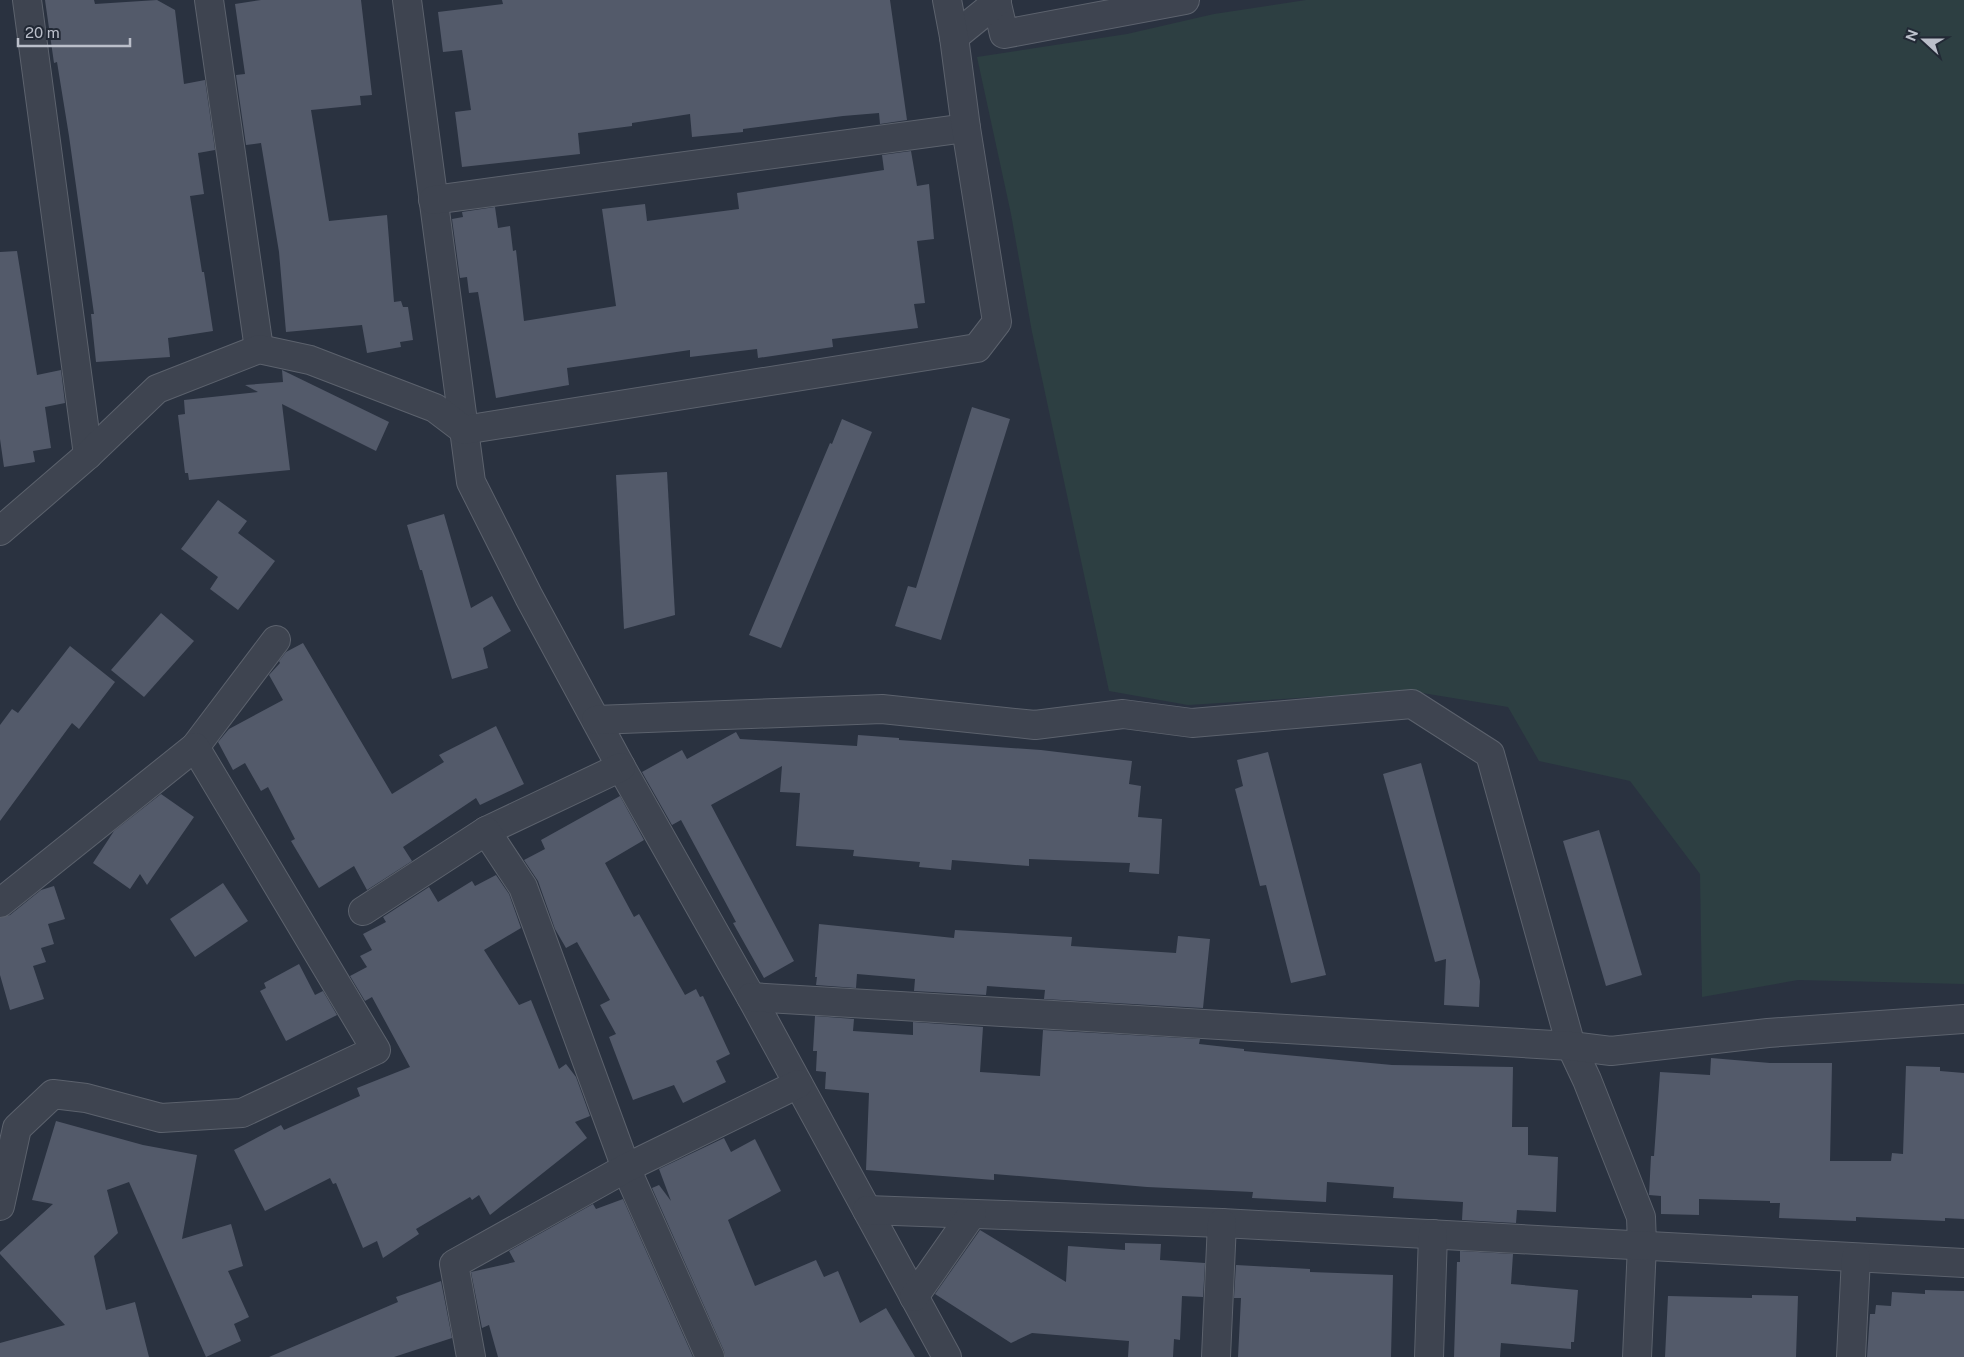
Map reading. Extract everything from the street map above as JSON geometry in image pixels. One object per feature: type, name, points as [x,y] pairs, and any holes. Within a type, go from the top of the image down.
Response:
[{"type":"street","points":[[27,0],[88,455]]},
{"type":"street","points":[[209,0],[259,349]]},
{"type":"street","points":[[407,0],[471,482],[529,597],[622,768],[751,997],[947,1357]]},
{"type":"street","points":[[0,531],[88,455],[157,389],[259,349],[310,360],[435,408],[464,430],[977,348],[996,322],[947,0]]},
{"type":"street","points":[[954,37],[997,1],[1004,34],[1184,0]]},
{"type":"street","points":[[433,200],[966,128]]},
{"type":"street","points":[[0,904],[195,747],[276,640]]},
{"type":"street","points":[[596,720],[882,708],[1035,725],[1123,714],[1192,723],[1412,704],[1490,754],[1571,1046],[1587,1080],[1641,1217],[1642,1245],[1637,1357]]},
{"type":"street","points":[[0,1206],[17,1128],[53,1094],[86,1098],[161,1118],[242,1113],[376,1050],[195,747]]},
{"type":"street","points":[[362,911],[486,832],[622,768]]},
{"type":"street","points":[[486,832],[523,887],[626,1168],[710,1357]]},
{"type":"street","points":[[751,997],[1571,1046],[1611,1051],[1768,1032],[1964,1018]]},
{"type":"street","points":[[471,1357],[454,1264],[626,1168],[798,1084]]},
{"type":"street","points":[[867,1210],[1222,1223],[1964,1263]]},
{"type":"street","points":[[914,1297],[972,1214]]},
{"type":"street","points":[[1216,1357],[1222,1223]]},
{"type":"street","points":[[1429,1357],[1433,1234]]},
{"type":"street","points":[[1851,1357],[1856,1258]]},
{"type":"shaded area","points":[[1306,0],[1964,0],[1964,984],[1798,980],[1702,997],[1700,874],[1630,781],[1539,761],[1508,707],[1410,691],[1188,705],[1109,691],[1032,332],[1011,214],[977,57],[1127,34],[1214,14]]},
{"type":"building","points":[[45,0],[94,0],[95,4],[157,0],[175,10],[184,84],[205,80],[215,150],[198,153],[204,194],[190,196],[213,331],[168,338],[170,357],[96,362],[91,314],[94,314],[69,136],[57,62],[54,63]]},
{"type":"building","points":[[261,0],[361,0],[372,95],[360,96],[361,105],[311,110],[329,221],[387,215],[394,302],[401,301],[403,307],[408,307],[413,340],[400,342],[401,347],[367,353],[362,325],[286,332],[279,252],[261,143],[246,145],[236,75],[245,74],[235,4]]},
{"type":"building","points":[[502,0],[890,0],[907,120],[880,124],[879,113],[843,116],[743,129],[743,132],[692,137],[690,114],[632,123],[632,126],[578,133],[580,154],[462,167],[455,112],[471,110],[462,50],[443,52],[438,12],[503,4]]},
{"type":"building","points":[[911,151],[917,186],[929,184],[934,239],[917,241],[925,303],[914,304],[918,328],[832,339],[833,347],[758,358],[757,349],[690,357],[690,350],[567,368],[569,385],[496,398],[478,292],[469,293],[467,277],[460,278],[452,219],[463,217],[462,212],[495,207],[498,228],[510,226],[513,251],[516,250],[524,321],[616,306],[602,209],[645,204],[647,221],[739,209],[737,193],[884,170],[882,155]]},
{"type":"building","points":[[17,251],[37,375],[61,370],[65,403],[45,407],[51,448],[33,451],[35,462],[4,467],[0,439],[0,252]]},
{"type":"building","points":[[282,370],[389,422],[376,451],[282,404],[290,470],[189,480],[188,473],[185,473],[178,415],[185,414],[184,400],[258,392],[245,385],[283,382]]},
{"type":"building","points":[[972,407],[1010,419],[941,640],[895,626],[908,586],[916,588]]},
{"type":"building","points":[[842,419],[872,432],[781,648],[749,635],[830,443],[832,444]]},
{"type":"building","points":[[667,472],[675,615],[624,629],[616,475]]},
{"type":"building","points":[[218,500],[247,521],[238,533],[275,561],[238,610],[210,589],[218,577],[181,549]]},
{"type":"building","points":[[444,514],[471,608],[492,596],[511,631],[483,648],[488,668],[452,679],[422,570],[420,570],[407,525]]},
{"type":"building","points":[[161,613],[194,641],[144,697],[111,670]]},
{"type":"building","points":[[303,643],[392,794],[444,762],[439,755],[496,726],[524,784],[480,805],[476,798],[403,847],[412,861],[367,890],[354,866],[319,888],[291,841],[295,839],[268,787],[261,791],[245,763],[233,770],[218,742],[229,729],[283,700],[269,675],[280,663],[279,661],[286,652]]},
{"type":"building","points":[[70,646],[115,682],[79,729],[72,723],[0,821],[0,725],[12,709],[18,713]]},
{"type":"building","points":[[736,732],[740,739],[857,746],[858,735],[899,738],[899,740],[1041,750],[1132,761],[1129,784],[1141,786],[1138,817],[1162,819],[1159,874],[1129,872],[1130,863],[1029,859],[1029,866],[952,860],[951,870],[919,867],[920,862],[853,856],[854,850],[796,846],[800,793],[780,792],[782,766],[711,805],[794,961],[764,978],[733,923],[736,922],[681,820],[672,825],[642,772],[682,750],[687,759]]},
{"type":"building","points":[[1268,752],[1326,975],[1291,983],[1266,885],[1260,886],[1235,789],[1243,786],[1237,760]]},
{"type":"building","points":[[1421,763],[1480,981],[1479,1007],[1444,1005],[1446,959],[1435,962],[1383,774]]},
{"type":"building","points":[[161,794],[194,817],[147,885],[140,874],[130,889],[93,863],[114,831]]},
{"type":"building","points":[[620,796],[644,840],[605,863],[634,917],[639,914],[685,995],[696,989],[700,997],[703,996],[730,1054],[716,1061],[726,1082],[683,1103],[674,1085],[633,1100],[609,1037],[616,1034],[600,1005],[610,1000],[577,942],[566,948],[555,929],[538,881],[524,860],[545,849],[541,840]]},
{"type":"building","points":[[1599,830],[1642,975],[1606,986],[1563,841]]},
{"type":"building","points":[[496,875],[509,894],[521,928],[484,950],[519,1005],[531,1000],[559,1069],[566,1064],[576,1077],[590,1116],[575,1122],[587,1138],[490,1215],[479,1195],[472,1200],[470,1197],[416,1229],[419,1234],[383,1258],[377,1241],[363,1248],[336,1183],[333,1184],[330,1178],[265,1211],[234,1150],[281,1125],[284,1130],[360,1096],[357,1088],[410,1067],[372,997],[365,1001],[350,976],[367,967],[360,956],[372,950],[363,934],[386,922],[383,917],[429,887],[438,902],[472,881],[475,886]]},
{"type":"building","points":[[223,883],[248,921],[195,957],[170,919]]},
{"type":"building","points":[[54,886],[65,919],[48,924],[54,944],[41,948],[46,962],[33,966],[44,999],[10,1010],[0,975],[0,918],[10,915],[41,890]]},
{"type":"building","points":[[819,924],[954,938],[955,930],[1072,937],[1071,946],[1176,953],[1178,936],[1210,939],[1203,1008],[1044,999],[1045,990],[987,986],[986,995],[914,991],[915,979],[857,974],[856,988],[816,985]]},
{"type":"building","points":[[299,964],[315,995],[323,991],[337,1015],[286,1041],[260,991],[266,988],[264,983]]},
{"type":"building","points":[[815,1016],[854,1019],[853,1031],[913,1035],[913,1022],[983,1027],[980,1072],[1040,1076],[1043,1030],[1200,1039],[1199,1044],[1244,1049],[1244,1051],[1392,1065],[1513,1067],[1512,1127],[1528,1127],[1528,1155],[1558,1157],[1556,1212],[1517,1210],[1516,1223],[1462,1220],[1463,1202],[1393,1198],[1394,1187],[1327,1182],[1326,1202],[1252,1198],[1253,1192],[1147,1187],[994,1174],[994,1180],[866,1170],[869,1093],[825,1089],[826,1072],[816,1071],[817,1051],[813,1051]]},
{"type":"building","points":[[1711,1058],[1770,1063],[1832,1063],[1830,1161],[1891,1161],[1892,1153],[1903,1154],[1906,1066],[1940,1067],[1940,1071],[1964,1073],[1964,1219],[1945,1218],[1945,1221],[1856,1217],[1856,1221],[1779,1218],[1780,1203],[1770,1203],[1770,1201],[1699,1199],[1699,1215],[1661,1214],[1661,1196],[1649,1195],[1651,1156],[1654,1156],[1660,1072],[1710,1075]]},
{"type":"building","points":[[56,1121],[143,1145],[197,1155],[182,1239],[231,1224],[243,1266],[228,1271],[249,1317],[234,1324],[241,1341],[206,1357],[129,1182],[107,1190],[118,1233],[94,1256],[106,1310],[135,1302],[149,1357],[0,1357],[0,1343],[65,1325],[0,1254],[53,1204],[32,1200]]},
{"type":"building","points":[[724,1138],[731,1152],[755,1139],[781,1191],[728,1220],[755,1286],[816,1260],[824,1277],[838,1271],[860,1323],[886,1308],[915,1357],[725,1357],[652,1188],[659,1185],[671,1201],[659,1169]]},
{"type":"building","points":[[623,1199],[693,1357],[498,1357],[489,1325],[482,1328],[471,1272],[515,1262],[509,1251],[593,1204],[596,1209]]},
{"type":"building","points":[[980,1230],[1066,1282],[1068,1246],[1125,1250],[1125,1243],[1161,1244],[1160,1260],[1205,1263],[1203,1297],[1182,1296],[1180,1340],[1174,1339],[1173,1357],[1128,1357],[1129,1341],[1032,1333],[1011,1343],[935,1294]]},
{"type":"building","points":[[1460,1251],[1513,1254],[1511,1284],[1578,1290],[1574,1342],[1571,1342],[1571,1349],[1501,1343],[1500,1357],[1454,1357],[1457,1262],[1460,1262]]},
{"type":"building","points":[[1236,1265],[1310,1269],[1310,1272],[1393,1275],[1391,1357],[1238,1357],[1241,1298],[1234,1298]]},
{"type":"building","points":[[441,1281],[452,1338],[394,1357],[269,1357],[398,1302],[396,1297]]},
{"type":"building","points":[[1925,1290],[1964,1291],[1964,1357],[1867,1357],[1870,1314],[1875,1314],[1876,1305],[1891,1306],[1892,1292],[1925,1294]]},
{"type":"building","points":[[1752,1295],[1798,1296],[1796,1357],[1665,1357],[1668,1296],[1752,1298]]}]
